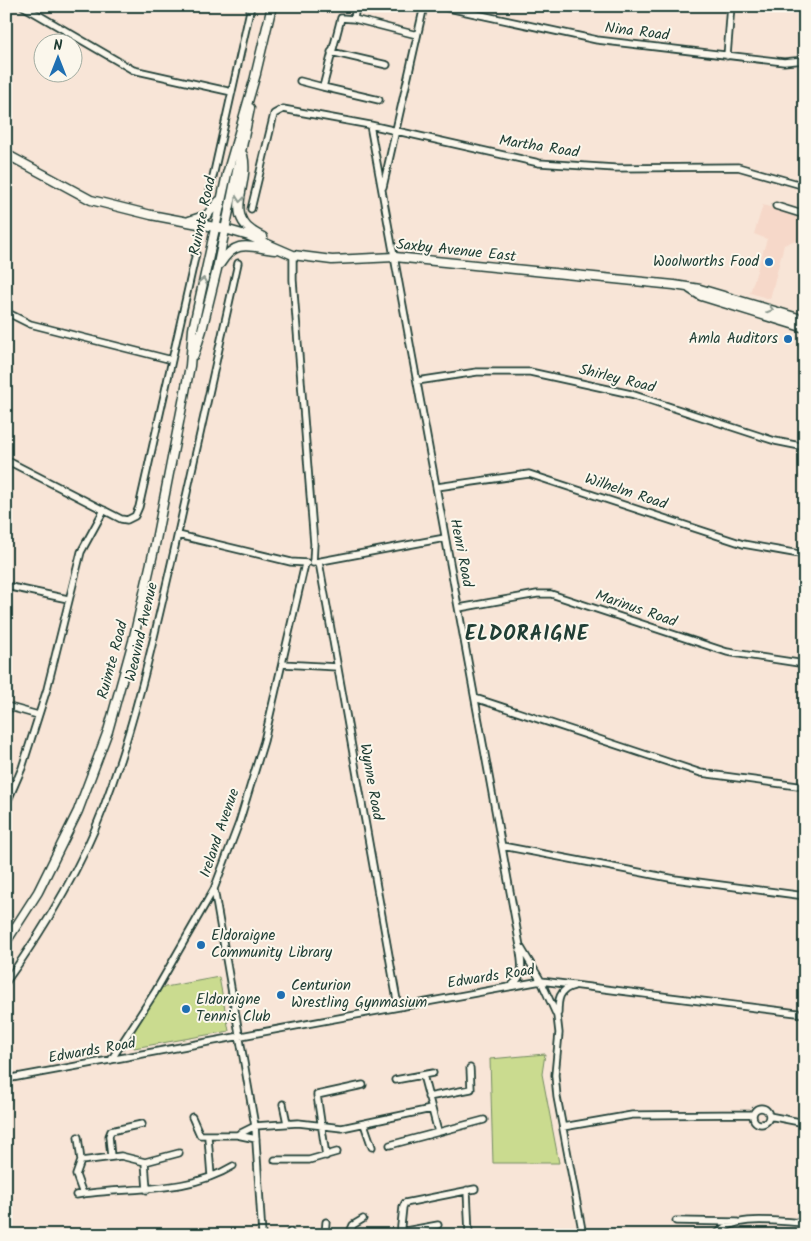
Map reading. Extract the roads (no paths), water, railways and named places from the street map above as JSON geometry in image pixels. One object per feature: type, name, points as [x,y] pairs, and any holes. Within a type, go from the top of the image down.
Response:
[{"type":"main road","name":"Ruimte Road","points":[[190,366],[202,330],[217,269],[256,74],[272,6]]},
{"type":"main road","name":"Ruimte Road","points":[[6,942],[38,892],[62,843],[85,794],[108,731],[133,641],[155,545],[190,366],[193,329],[232,149],[256,74]]},
{"type":"main road","points":[[242,151],[244,169],[239,207],[240,218],[249,230],[291,254]]},
{"type":"main road","name":"Saxby Avenue East","points":[[6,154],[90,200],[225,229],[291,254],[332,260],[395,257],[700,289],[805,320]]},
{"type":"main road","points":[[187,222],[213,211],[223,192]]},
{"type":"main road","points":[[217,269],[230,252],[241,246],[252,245],[291,254]]},
{"type":"main road","name":"Saxby Avenue East","points":[[689,288],[695,293],[805,328]]},
{"type":"street","points":[[22,6],[133,70],[232,92]]},
{"type":"street","points":[[210,190],[251,6]]},
{"type":"street","points":[[354,19],[356,6]]},
{"type":"street","points":[[382,190],[424,6]]},
{"type":"street","name":"Nina Road","points":[[439,6],[597,40],[784,62],[805,60]]},
{"type":"street","points":[[727,56],[731,6]]},
{"type":"street","points":[[323,87],[341,18],[354,19],[417,35]]},
{"type":"street","points":[[331,52],[387,65]]},
{"type":"street","points":[[300,81],[379,100]]},
{"type":"street","name":"Martha Road","points":[[251,209],[274,114],[279,109],[289,108],[539,163],[615,168],[738,167],[805,186]]},
{"type":"street","name":"Henri Road","points":[[370,125],[520,946],[541,981],[557,1016]]},
{"type":"street","points":[[776,206],[805,215]]},
{"type":"street","points":[[6,460],[121,519],[132,518],[139,507],[196,253]]},
{"type":"street","points":[[291,254],[316,562]]},
{"type":"street","name":"Weavind Avenue","points":[[6,982],[52,911],[102,810],[138,703],[178,534],[238,263]]},
{"type":"street","points":[[6,312],[30,324],[172,360]]},
{"type":"street","name":"Shirley Road","points":[[417,381],[477,372],[530,372],[631,394],[775,441],[805,447]]},
{"type":"street","name":"Wilhelm Road","points":[[437,487],[521,473],[529,474],[742,544],[805,555]]},
{"type":"street","points":[[6,805],[22,768],[55,660],[68,599],[81,552],[104,510]]},
{"type":"street","points":[[178,534],[306,564],[446,538]]},
{"type":"street","name":"Wynne Road","points":[[316,562],[337,667],[398,1006]]},
{"type":"street","name":"Ireland Avenue","points":[[262,1235],[255,1126],[214,889],[238,823],[264,741],[306,564]]},
{"type":"street","points":[[6,586],[68,599]]},
{"type":"street","name":"Marinus Road","points":[[459,608],[537,594],[551,594],[727,652],[805,664]]},
{"type":"street","points":[[282,664],[337,667]]},
{"type":"street","points":[[475,698],[701,773],[805,786]]},
{"type":"street","points":[[6,706],[38,716]]},
{"type":"street","points":[[502,846],[675,879],[805,896]]},
{"type":"street","points":[[111,1060],[155,992],[214,889]]},
{"type":"street","points":[[512,985],[518,980],[522,972],[520,946]]},
{"type":"street","name":"Edwards Road","points":[[6,1079],[541,981],[805,1014]]},
{"type":"street","points":[[578,985],[567,987],[561,994],[557,1016],[558,1033],[555,1075],[583,1235]]},
{"type":"street","points":[[428,1097],[470,1089],[470,1068]]},
{"type":"street","points":[[395,1080],[433,1073]]},
{"type":"street","points":[[423,1075],[438,1132]]},
{"type":"street","points":[[326,1156],[317,1095],[363,1085]]},
{"type":"street","points":[[283,1104],[287,1123]]},
{"type":"street","points":[[761,1108],[768,1112],[769,1116],[764,1123],[758,1123],[754,1120],[753,1114],[756,1109],[761,1108]]},
{"type":"street","points":[[238,1135],[255,1126],[287,1123],[342,1128],[431,1109]]},
{"type":"street","points":[[563,1127],[632,1115],[753,1114]]},
{"type":"street","points":[[769,1116],[805,1123]]},
{"type":"street","points":[[192,1117],[197,1133],[208,1136],[238,1135],[256,1139]]},
{"type":"street","points":[[390,1145],[484,1120]]},
{"type":"street","points":[[111,1157],[108,1136],[111,1131],[142,1124]]},
{"type":"street","points":[[364,1124],[372,1147]]},
{"type":"street","points":[[208,1136],[211,1176]]},
{"type":"street","points":[[78,1137],[81,1161],[76,1174],[80,1195],[147,1190],[180,1185],[211,1176],[232,1166]]},
{"type":"street","points":[[275,1160],[309,1160],[336,1152]]},
{"type":"street","points":[[81,1161],[126,1156],[145,1162],[180,1153]]},
{"type":"street","points":[[145,1162],[147,1190]]},
{"type":"street","points":[[438,1225],[400,1233],[402,1207],[405,1203],[475,1189]]},
{"type":"street","points":[[467,1190],[469,1235]]},
{"type":"street","points":[[345,1235],[350,1232],[354,1224],[363,1219]]},
{"type":"street","points":[[676,1221],[805,1222]]},
{"type":"street","points":[[325,1235],[326,1222]]},
{"type":"street","points":[[716,1235],[720,1230],[740,1222]]},
{"type":"place","name":"Woolworths Food","points":[[769,262]]},
{"type":"place","name":"Amla Auditors","points":[[788,339]]},
{"type":"place","name":"Eldoraigne Community Library","points":[[201,945]]},
{"type":"place","name":"Centurion Wrestling Gynmasium","points":[[281,995]]},
{"type":"place","name":"Eldoraigne Tennis Club","points":[[186,1009]]},
{"type":"district","name":"ELDORAIGNE","points":[[527,635]]}]
